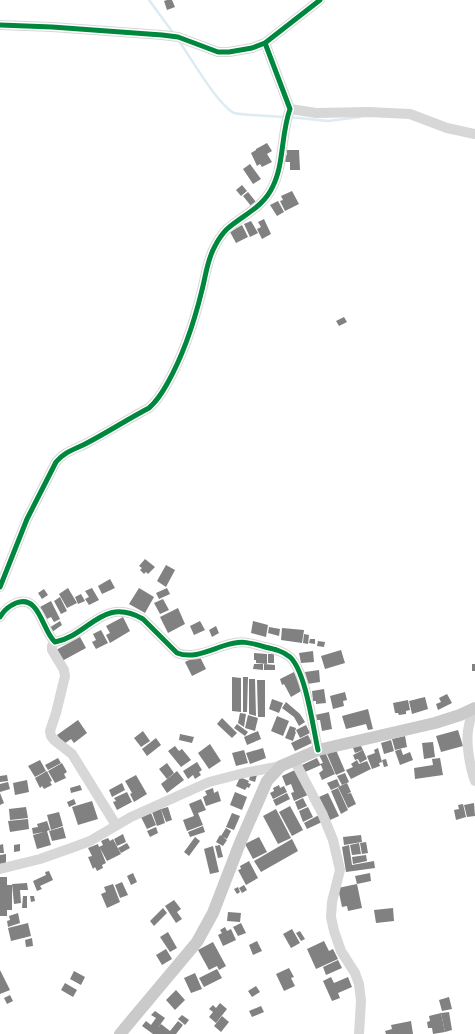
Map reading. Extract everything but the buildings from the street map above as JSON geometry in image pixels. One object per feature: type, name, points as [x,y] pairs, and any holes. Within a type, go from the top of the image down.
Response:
[{"type":"main road","points":[[120,1034],[158,990],[200,937],[213,913],[240,843],[267,781],[281,766],[318,750],[435,723],[460,716],[474,708]]},
{"type":"street","points":[[0,25],[52,26],[178,37],[218,52],[229,52],[265,44],[320,0]]},
{"type":"street","points":[[0,587],[27,519],[52,469],[61,456],[149,408],[161,394],[177,366],[188,339],[209,258],[214,247],[227,229],[259,206],[273,188],[277,177],[286,121],[290,109],[265,44]]},
{"type":"street","points":[[290,109],[316,113],[369,112],[410,114],[447,128],[475,134]]},
{"type":"street","points":[[1,612],[20,602],[30,604],[35,608],[48,634],[55,642]]},
{"type":"street","points":[[116,825],[72,754],[54,740],[50,732],[56,713],[64,676],[64,670],[52,650],[52,646],[55,642],[68,638],[103,616],[119,611],[137,615],[143,618],[176,652],[184,656],[197,654],[235,642],[249,643],[284,653],[294,662],[302,678],[318,750]]},
{"type":"street","points":[[474,708],[467,737],[470,762],[475,781]]},
{"type":"street","points":[[294,760],[322,813],[333,840],[340,870],[332,902],[331,917],[341,951],[360,984],[361,1001],[359,1034]]},
{"type":"street","points":[[0,868],[40,859],[74,847],[90,840],[131,817],[209,782],[281,766]]},
{"type":"waterway","points":[[149,0],[174,34]]},
{"type":"waterway","points":[[179,41],[212,91],[227,108],[234,113],[284,117]]},
{"type":"waterway","points":[[289,117],[328,121],[360,117]]},
{"type":"cycle path","points":[[0,25],[52,27],[162,35],[178,37],[218,52],[229,52],[252,48],[265,43],[320,0]]},
{"type":"cycle path","points":[[0,587],[27,519],[59,458],[149,408],[161,394],[179,361],[188,338],[212,251],[227,229],[259,205],[269,194],[273,186],[277,177],[281,159],[285,128],[290,109],[265,43]]},
{"type":"cycle path","points":[[0,617],[11,605],[24,602],[30,604],[40,615],[55,642],[78,632],[106,614],[117,612],[129,613],[143,619],[177,653],[183,655],[200,654],[229,644],[240,642],[275,649],[290,657],[296,664],[305,687],[318,750]]}]
